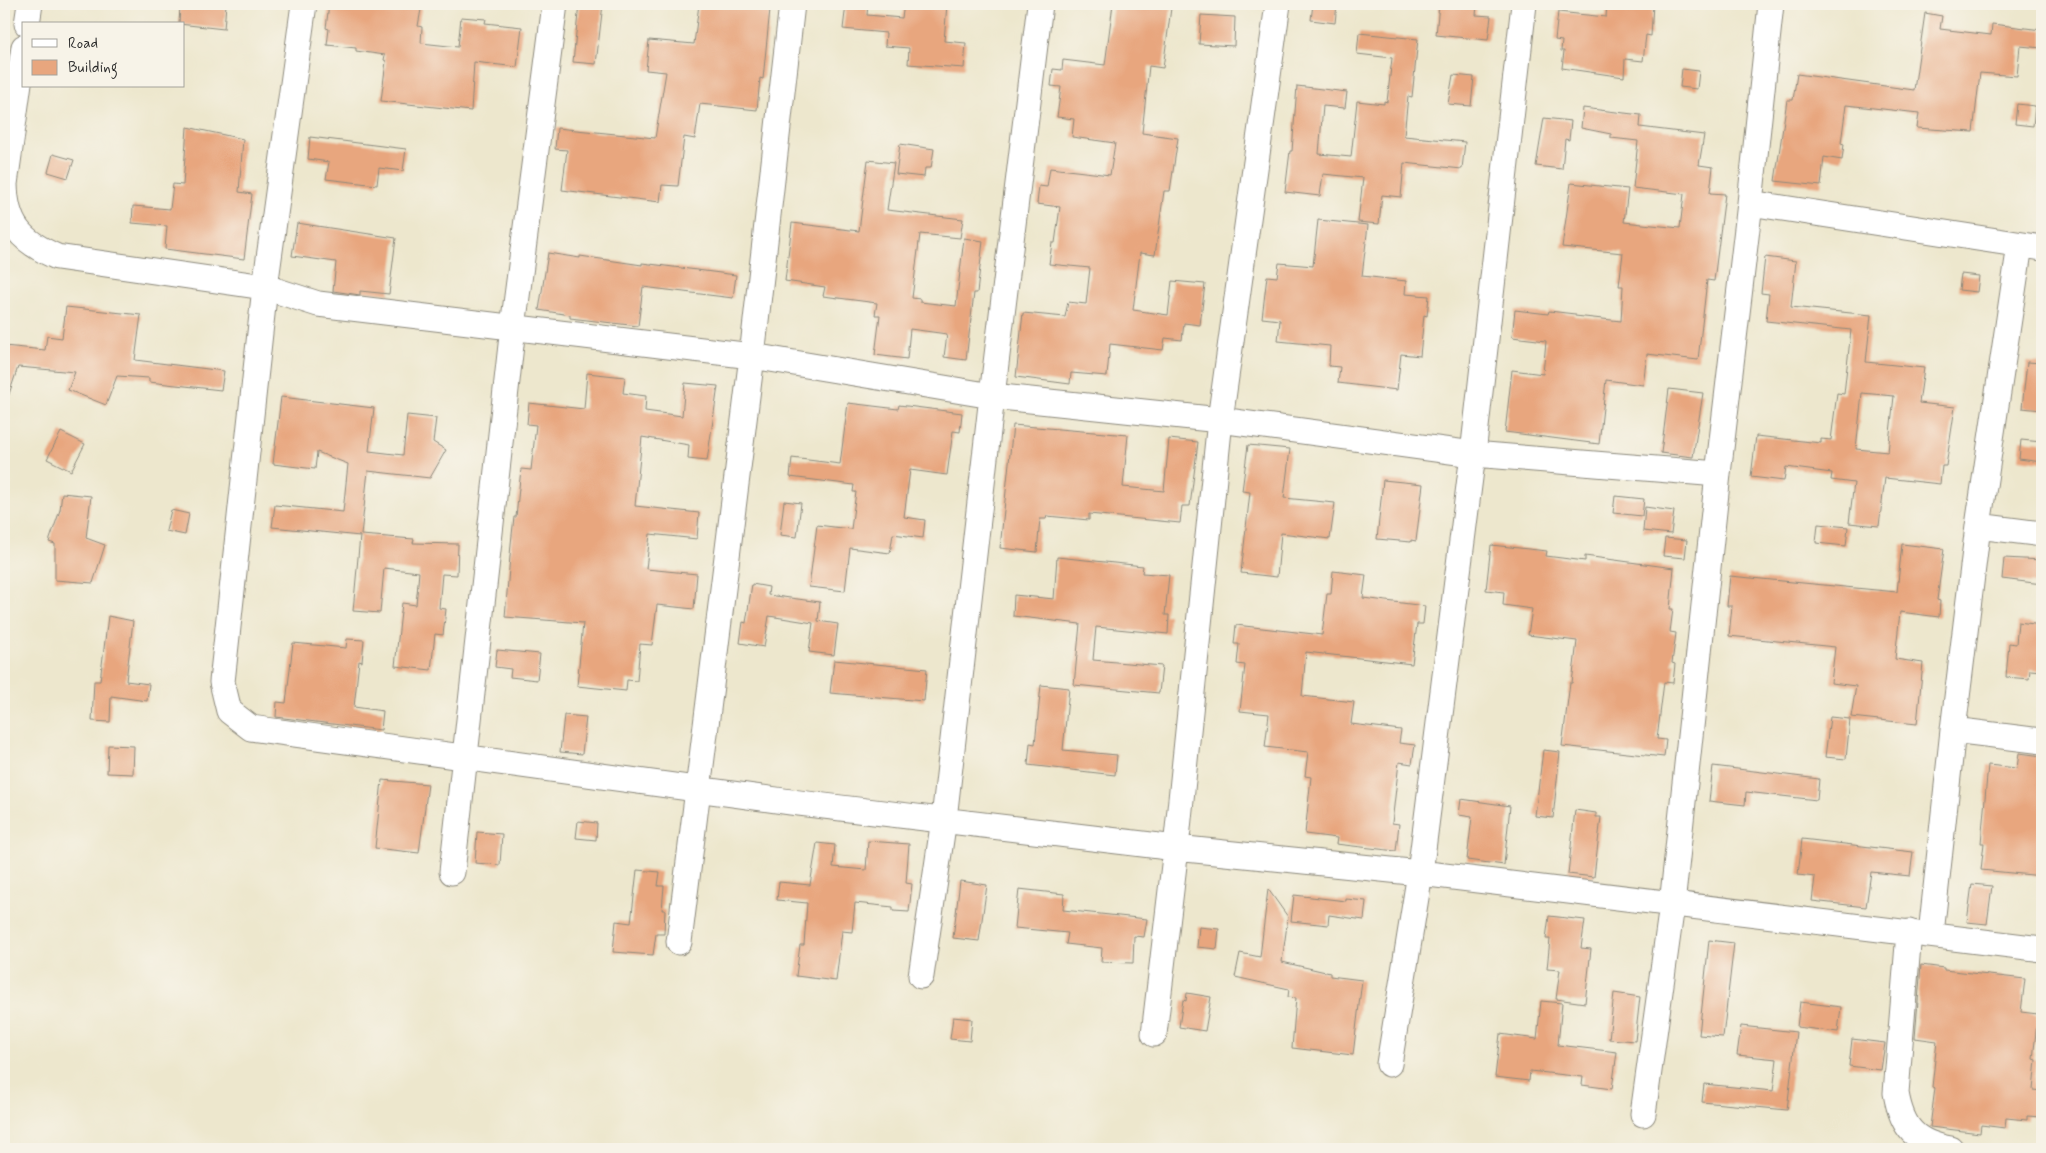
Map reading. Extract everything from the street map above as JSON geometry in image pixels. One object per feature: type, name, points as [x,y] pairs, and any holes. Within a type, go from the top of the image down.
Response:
[{"type":"street","points":[[27,22],[30,4]]},
{"type":"street","points":[[304,4],[265,287],[222,682],[229,711],[251,728],[791,802],[1176,848],[1420,873],[1672,905],[2042,948]]},
{"type":"street","points":[[452,872],[513,327],[555,4]]},
{"type":"street","points":[[680,942],[752,356],[792,4]]},
{"type":"street","points":[[921,976],[944,819],[992,396],[1040,4]]},
{"type":"street","points":[[1154,1034],[1176,848],[1220,420],[1278,4]]},
{"type":"street","points":[[1389,1064],[1420,873],[1473,454],[1524,4]]},
{"type":"street","points":[[1643,1114],[1672,905],[1771,4]]},
{"type":"street","points":[[22,63],[6,184],[8,214],[16,229],[26,238],[42,250],[57,256],[265,287],[318,304],[752,356],[992,396],[1220,420],[1473,454],[1718,474]]},
{"type":"street","points":[[1750,203],[2031,247],[1978,526],[1953,730],[1896,1093],[1899,1111],[1907,1128],[1922,1141],[1951,1149]]},
{"type":"street","points":[[1978,526],[2042,534]]},
{"type":"street","points":[[1953,730],[2042,741]]},
{"type":"building","points":[[180,4],[226,4],[224,29],[185,25],[185,22],[179,22]]},
{"type":"building","points":[[329,4],[422,4],[418,26],[422,27],[421,43],[458,47],[461,17],[486,19],[485,23],[522,27],[517,67],[474,62],[471,111],[381,101],[386,61],[384,60],[385,55],[356,51],[356,48],[327,45],[329,29],[326,28]]},
{"type":"building","points":[[579,4],[603,4],[596,64],[573,62]]},
{"type":"building","points":[[699,4],[722,4],[770,9],[763,79],[760,78],[757,110],[700,104],[695,139],[684,137],[678,186],[662,185],[660,202],[562,190],[567,150],[555,149],[557,128],[655,138],[666,72],[646,70],[649,40],[694,44]]},
{"type":"building","points":[[846,4],[868,4],[867,15],[902,18],[904,4],[947,4],[944,41],[966,43],[964,68],[908,64],[909,48],[885,46],[886,33],[843,29]]},
{"type":"building","points":[[1113,4],[1171,8],[1163,68],[1149,66],[1142,133],[1178,138],[1170,191],[1164,191],[1155,255],[1140,253],[1133,310],[1168,315],[1172,281],[1205,284],[1200,325],[1184,323],[1182,340],[1165,338],[1163,350],[1110,344],[1107,376],[1071,373],[1070,384],[1016,377],[1023,313],[1065,317],[1068,302],[1086,304],[1090,268],[1049,264],[1052,243],[1055,243],[1060,207],[1037,204],[1039,186],[1047,187],[1050,168],[1110,175],[1115,143],[1072,137],[1074,119],[1057,117],[1061,87],[1051,86],[1053,69],[1062,70],[1063,60],[1105,65]]},
{"type":"building","points":[[1313,4],[1337,4],[1335,23],[1311,20]]},
{"type":"building","points":[[1439,4],[1477,5],[1476,15],[1491,16],[1488,40],[1436,35]]},
{"type":"building","points":[[1607,4],[1653,4],[1651,36],[1646,35],[1643,61],[1625,59],[1624,77],[1562,68],[1564,51],[1561,51],[1562,41],[1555,40],[1558,12],[1606,17]]},
{"type":"building","points":[[1925,13],[1942,16],[1940,29],[1991,35],[1992,24],[2042,30],[2042,48],[2020,46],[2017,76],[1980,73],[1973,132],[1917,128],[1919,113],[1846,105],[1841,143],[1844,144],[1842,160],[1824,157],[1821,186],[1775,181],[1787,100],[1793,100],[1797,74],[1914,90]]},
{"type":"building","points":[[1201,15],[1235,17],[1234,46],[1199,44]]},
{"type":"building","points":[[1359,33],[1418,39],[1412,97],[1408,96],[1404,136],[1465,142],[1462,169],[1404,163],[1401,197],[1382,195],[1379,224],[1358,222],[1363,178],[1323,174],[1320,196],[1285,192],[1290,151],[1292,151],[1297,86],[1347,92],[1345,108],[1323,106],[1319,154],[1351,157],[1357,101],[1384,104],[1384,101],[1387,102],[1392,58],[1357,54]]},
{"type":"building","points":[[1682,69],[1699,71],[1697,89],[1680,87]]},
{"type":"building","points":[[1453,75],[1474,77],[1471,106],[1448,104]]},
{"type":"building","points":[[2017,104],[2035,106],[2033,126],[2015,124]]},
{"type":"building","points":[[1583,108],[1641,115],[1640,127],[1704,135],[1699,165],[1713,167],[1710,193],[1725,194],[1714,281],[1707,280],[1698,360],[1647,354],[1643,385],[1606,380],[1599,444],[1505,432],[1512,370],[1543,374],[1546,341],[1512,337],[1515,310],[1548,314],[1549,311],[1621,321],[1623,286],[1619,286],[1623,253],[1562,247],[1571,183],[1628,189],[1624,222],[1680,228],[1684,194],[1633,188],[1638,141],[1611,138],[1611,134],[1581,128]]},
{"type":"building","points":[[1544,118],[1571,121],[1569,140],[1565,139],[1562,169],[1536,166]]},
{"type":"building","points":[[187,127],[243,139],[239,192],[252,194],[244,259],[165,249],[167,226],[132,223],[133,206],[170,209],[173,184],[183,185]]},
{"type":"building","points":[[310,137],[406,149],[403,171],[379,168],[377,185],[326,179],[329,162],[308,159]]},
{"type":"building","points":[[900,144],[934,149],[931,168],[925,168],[924,177],[896,174]]},
{"type":"building","points":[[53,154],[74,160],[68,178],[48,172]]},
{"type":"building","points":[[868,160],[894,163],[887,210],[963,219],[960,238],[920,234],[912,298],[920,299],[920,302],[956,306],[964,238],[983,241],[977,293],[974,293],[966,360],[944,357],[947,334],[910,329],[907,359],[875,355],[880,315],[875,315],[877,303],[823,296],[825,287],[785,281],[792,223],[859,231]]},
{"type":"building","points":[[1318,220],[1368,225],[1362,276],[1406,281],[1405,294],[1429,296],[1427,316],[1424,315],[1420,356],[1401,354],[1397,390],[1338,383],[1340,367],[1329,366],[1330,346],[1278,341],[1280,320],[1262,318],[1267,276],[1277,277],[1279,263],[1313,266]]},
{"type":"building","points":[[297,223],[396,238],[389,294],[360,291],[360,295],[333,291],[336,262],[292,256]]},
{"type":"building","points":[[548,253],[736,275],[733,298],[643,287],[638,326],[570,318],[570,315],[539,310]]},
{"type":"building","points":[[1765,257],[1796,261],[1791,307],[1871,315],[1866,362],[1924,368],[1919,403],[1955,407],[1946,466],[1942,466],[1940,484],[1885,478],[1879,526],[1849,523],[1854,483],[1831,480],[1832,473],[1786,467],[1784,481],[1751,477],[1756,436],[1821,443],[1821,439],[1831,440],[1837,393],[1844,394],[1851,330],[1766,321],[1769,294],[1761,293]],"holes":[[[1862,393],[1894,396],[1888,452],[1856,449]]]},
{"type":"building","points":[[1961,274],[1979,276],[1977,292],[1959,290]]},
{"type":"building","points":[[66,307],[141,315],[135,360],[224,371],[221,390],[149,382],[149,378],[117,376],[106,405],[68,390],[75,372],[18,367],[7,400],[4,399],[4,346],[45,350],[47,336],[62,338]]},
{"type":"building","points":[[2027,362],[2042,363],[2042,410],[2022,408]]},
{"type":"building","points":[[587,373],[625,377],[623,393],[646,396],[645,411],[682,416],[685,383],[718,386],[707,461],[688,459],[689,445],[642,437],[635,506],[699,513],[697,539],[650,534],[646,569],[697,574],[694,609],[657,605],[652,645],[640,644],[637,681],[627,680],[626,691],[577,686],[583,623],[505,617],[511,544],[521,469],[531,470],[536,425],[527,424],[529,403],[584,409]]},
{"type":"building","points":[[1669,389],[1703,393],[1693,457],[1661,453]]},
{"type":"building","points":[[281,397],[374,408],[369,451],[403,455],[407,415],[436,418],[433,442],[446,450],[430,478],[368,471],[361,535],[414,539],[413,543],[458,544],[457,575],[442,574],[439,608],[446,609],[443,635],[435,634],[431,670],[395,666],[402,603],[416,605],[419,572],[384,568],[380,613],[353,611],[360,536],[272,527],[275,505],[343,512],[348,464],[317,452],[315,469],[273,464]]},
{"type":"building","points":[[848,403],[898,409],[899,405],[962,413],[960,432],[953,431],[947,475],[910,470],[904,517],[925,520],[923,538],[893,534],[890,553],[850,548],[845,591],[809,587],[817,525],[851,529],[856,492],[853,492],[854,485],[790,477],[792,458],[840,464]]},
{"type":"building","points":[[1013,425],[1128,435],[1123,487],[1164,491],[1169,439],[1198,442],[1190,506],[1182,506],[1180,523],[1089,514],[1089,520],[1047,516],[1046,519],[1040,519],[1037,552],[1000,548]]},
{"type":"building","points":[[61,432],[85,444],[71,471],[47,459]]},
{"type":"building","points":[[2021,440],[2042,442],[2042,462],[2019,459]]},
{"type":"building","points":[[1248,445],[1290,449],[1284,498],[1335,503],[1330,539],[1281,533],[1277,577],[1241,573],[1250,492],[1242,491]]},
{"type":"building","points":[[1383,480],[1423,484],[1416,541],[1377,539]]},
{"type":"building","points":[[62,493],[91,496],[86,538],[105,545],[93,583],[55,580],[55,544],[49,542],[60,510]]},
{"type":"building","points":[[1615,496],[1644,499],[1642,516],[1613,513]]},
{"type":"building","points":[[784,501],[801,503],[797,537],[780,535]]},
{"type":"building","points":[[1645,507],[1674,511],[1671,534],[1643,531]]},
{"type":"building","points":[[171,510],[189,514],[185,535],[166,531]]},
{"type":"building","points":[[1818,524],[1848,527],[1846,546],[1816,543]]},
{"type":"building","points":[[1665,538],[1687,540],[1685,558],[1663,556]]},
{"type":"building","points":[[1902,544],[1944,549],[1937,600],[1940,601],[1939,617],[1900,612],[1895,659],[1923,663],[1917,724],[1851,717],[1856,686],[1831,683],[1835,647],[1729,636],[1732,606],[1727,606],[1730,576],[1897,592]]},
{"type":"building","points":[[1491,545],[1547,551],[1546,556],[1585,561],[1585,556],[1674,568],[1670,609],[1673,609],[1670,632],[1676,633],[1672,663],[1675,664],[1673,683],[1664,682],[1657,739],[1666,740],[1664,757],[1562,746],[1577,641],[1528,635],[1532,609],[1503,605],[1504,592],[1486,590]]},
{"type":"building","points":[[1057,557],[1143,566],[1142,573],[1169,575],[1165,615],[1169,615],[1168,634],[1096,627],[1093,660],[1162,666],[1159,693],[1074,685],[1080,624],[1013,616],[1014,595],[1054,599]]},
{"type":"building","points":[[2004,558],[2042,560],[2042,584],[2002,579]]},
{"type":"building","points":[[1333,571],[1366,575],[1363,598],[1425,606],[1423,624],[1417,624],[1412,664],[1306,652],[1302,696],[1354,702],[1351,724],[1401,730],[1399,743],[1415,745],[1412,764],[1399,762],[1392,823],[1399,824],[1396,851],[1336,844],[1337,838],[1305,834],[1311,777],[1305,776],[1308,752],[1265,747],[1269,714],[1240,711],[1245,665],[1237,664],[1239,644],[1234,644],[1236,625],[1322,635],[1327,594],[1331,594]]},
{"type":"building","points":[[752,584],[769,587],[768,595],[820,602],[818,621],[838,624],[834,655],[809,652],[813,623],[769,616],[764,647],[740,643],[743,622],[746,623]]},
{"type":"building","points":[[108,616],[133,621],[126,681],[149,684],[147,701],[111,696],[110,722],[92,721],[94,681],[100,681]]},
{"type":"building","points":[[2018,622],[2042,625],[2042,671],[2030,670],[2029,679],[2006,677],[2009,643],[2016,644]]},
{"type":"building","points":[[347,639],[364,640],[362,662],[359,661],[354,707],[383,711],[381,730],[276,717],[277,702],[286,703],[293,643],[346,648]]},
{"type":"building","points":[[497,650],[540,654],[537,680],[510,677],[511,669],[495,667]]},
{"type":"building","points":[[834,660],[927,669],[924,701],[830,693]]},
{"type":"building","points":[[1041,685],[1069,688],[1063,750],[1117,755],[1115,775],[1028,765],[1030,743],[1035,744]]},
{"type":"building","points":[[564,715],[586,717],[582,754],[560,752]]},
{"type":"building","points":[[1830,717],[1850,719],[1846,759],[1825,757]]},
{"type":"building","points":[[108,745],[134,746],[133,774],[107,773]]},
{"type":"building","points":[[1543,750],[1560,752],[1553,818],[1535,816]]},
{"type":"building","points":[[2019,753],[2042,756],[2040,791],[2042,791],[2042,876],[1981,870],[1984,843],[1981,843],[1988,765],[2017,768]]},
{"type":"building","points":[[1713,766],[1819,779],[1817,800],[1746,792],[1745,805],[1709,801]]},
{"type":"building","points":[[382,780],[428,784],[419,853],[375,848]]},
{"type":"building","points":[[1461,799],[1510,806],[1504,865],[1467,860],[1472,817],[1459,815]]},
{"type":"building","points":[[1575,810],[1596,813],[1596,817],[1601,817],[1594,877],[1568,874]]},
{"type":"building","points":[[578,821],[597,823],[596,840],[576,838]]},
{"type":"building","points":[[477,832],[502,834],[500,865],[475,863]]},
{"type":"building","points":[[1802,839],[1913,852],[1910,876],[1871,872],[1866,907],[1812,901],[1815,877],[1798,875]]},
{"type":"building","points":[[868,841],[909,844],[906,883],[912,884],[909,912],[893,911],[893,907],[855,903],[852,932],[842,931],[836,981],[796,976],[800,945],[804,945],[807,903],[777,900],[779,882],[810,885],[817,843],[835,845],[833,867],[866,870]]},
{"type":"building","points":[[637,870],[660,872],[658,886],[664,886],[662,910],[665,910],[664,934],[656,934],[653,955],[613,952],[616,921],[631,923]]},
{"type":"building","points":[[960,881],[987,885],[979,941],[953,938]]},
{"type":"building","points":[[1972,884],[1992,886],[1987,924],[1967,922]]},
{"type":"building","points":[[1019,889],[1064,894],[1063,910],[1147,919],[1144,937],[1134,936],[1133,963],[1101,962],[1102,948],[1066,944],[1068,933],[1015,928]]},
{"type":"building","points":[[1268,889],[1288,917],[1282,962],[1330,973],[1330,976],[1362,980],[1353,1055],[1292,1048],[1296,998],[1288,997],[1289,989],[1235,977],[1240,953],[1260,957]]},
{"type":"building","points":[[1294,895],[1346,901],[1346,899],[1366,901],[1364,920],[1329,915],[1328,925],[1291,921]]},
{"type":"building","points":[[1549,916],[1585,920],[1581,948],[1591,949],[1585,1003],[1556,999],[1560,970],[1547,969],[1550,939],[1546,939]]},
{"type":"building","points":[[1199,927],[1219,929],[1217,949],[1197,947]]},
{"type":"building","points":[[1709,940],[1734,943],[1723,1037],[1699,1035]]},
{"type":"building","points":[[1921,965],[1944,968],[1944,970],[2025,979],[2021,1012],[2038,1014],[2033,1059],[2036,1060],[2033,1090],[2042,1091],[2042,1117],[2027,1116],[2027,1120],[2006,1118],[2005,1128],[1981,1125],[1980,1133],[1930,1127],[1935,1088],[1932,1087],[1937,1041],[1915,1038]]},
{"type":"building","points":[[1187,993],[1211,997],[1205,1031],[1179,1027],[1183,1000],[1186,1001]]},
{"type":"building","points":[[1614,993],[1640,997],[1635,1041],[1609,1039]]},
{"type":"building","points":[[1541,1001],[1562,1003],[1558,1045],[1617,1052],[1612,1089],[1582,1085],[1583,1077],[1530,1071],[1529,1081],[1495,1077],[1500,1034],[1537,1039]]},
{"type":"building","points":[[1800,1002],[1841,1007],[1838,1032],[1797,1027]]},
{"type":"building","points":[[953,1017],[972,1019],[970,1041],[950,1039]]},
{"type":"building","points":[[1741,1026],[1796,1032],[1787,1110],[1702,1102],[1704,1084],[1773,1091],[1777,1059],[1737,1055]]},
{"type":"building","points":[[1852,1039],[1885,1043],[1881,1070],[1849,1066]]}]
